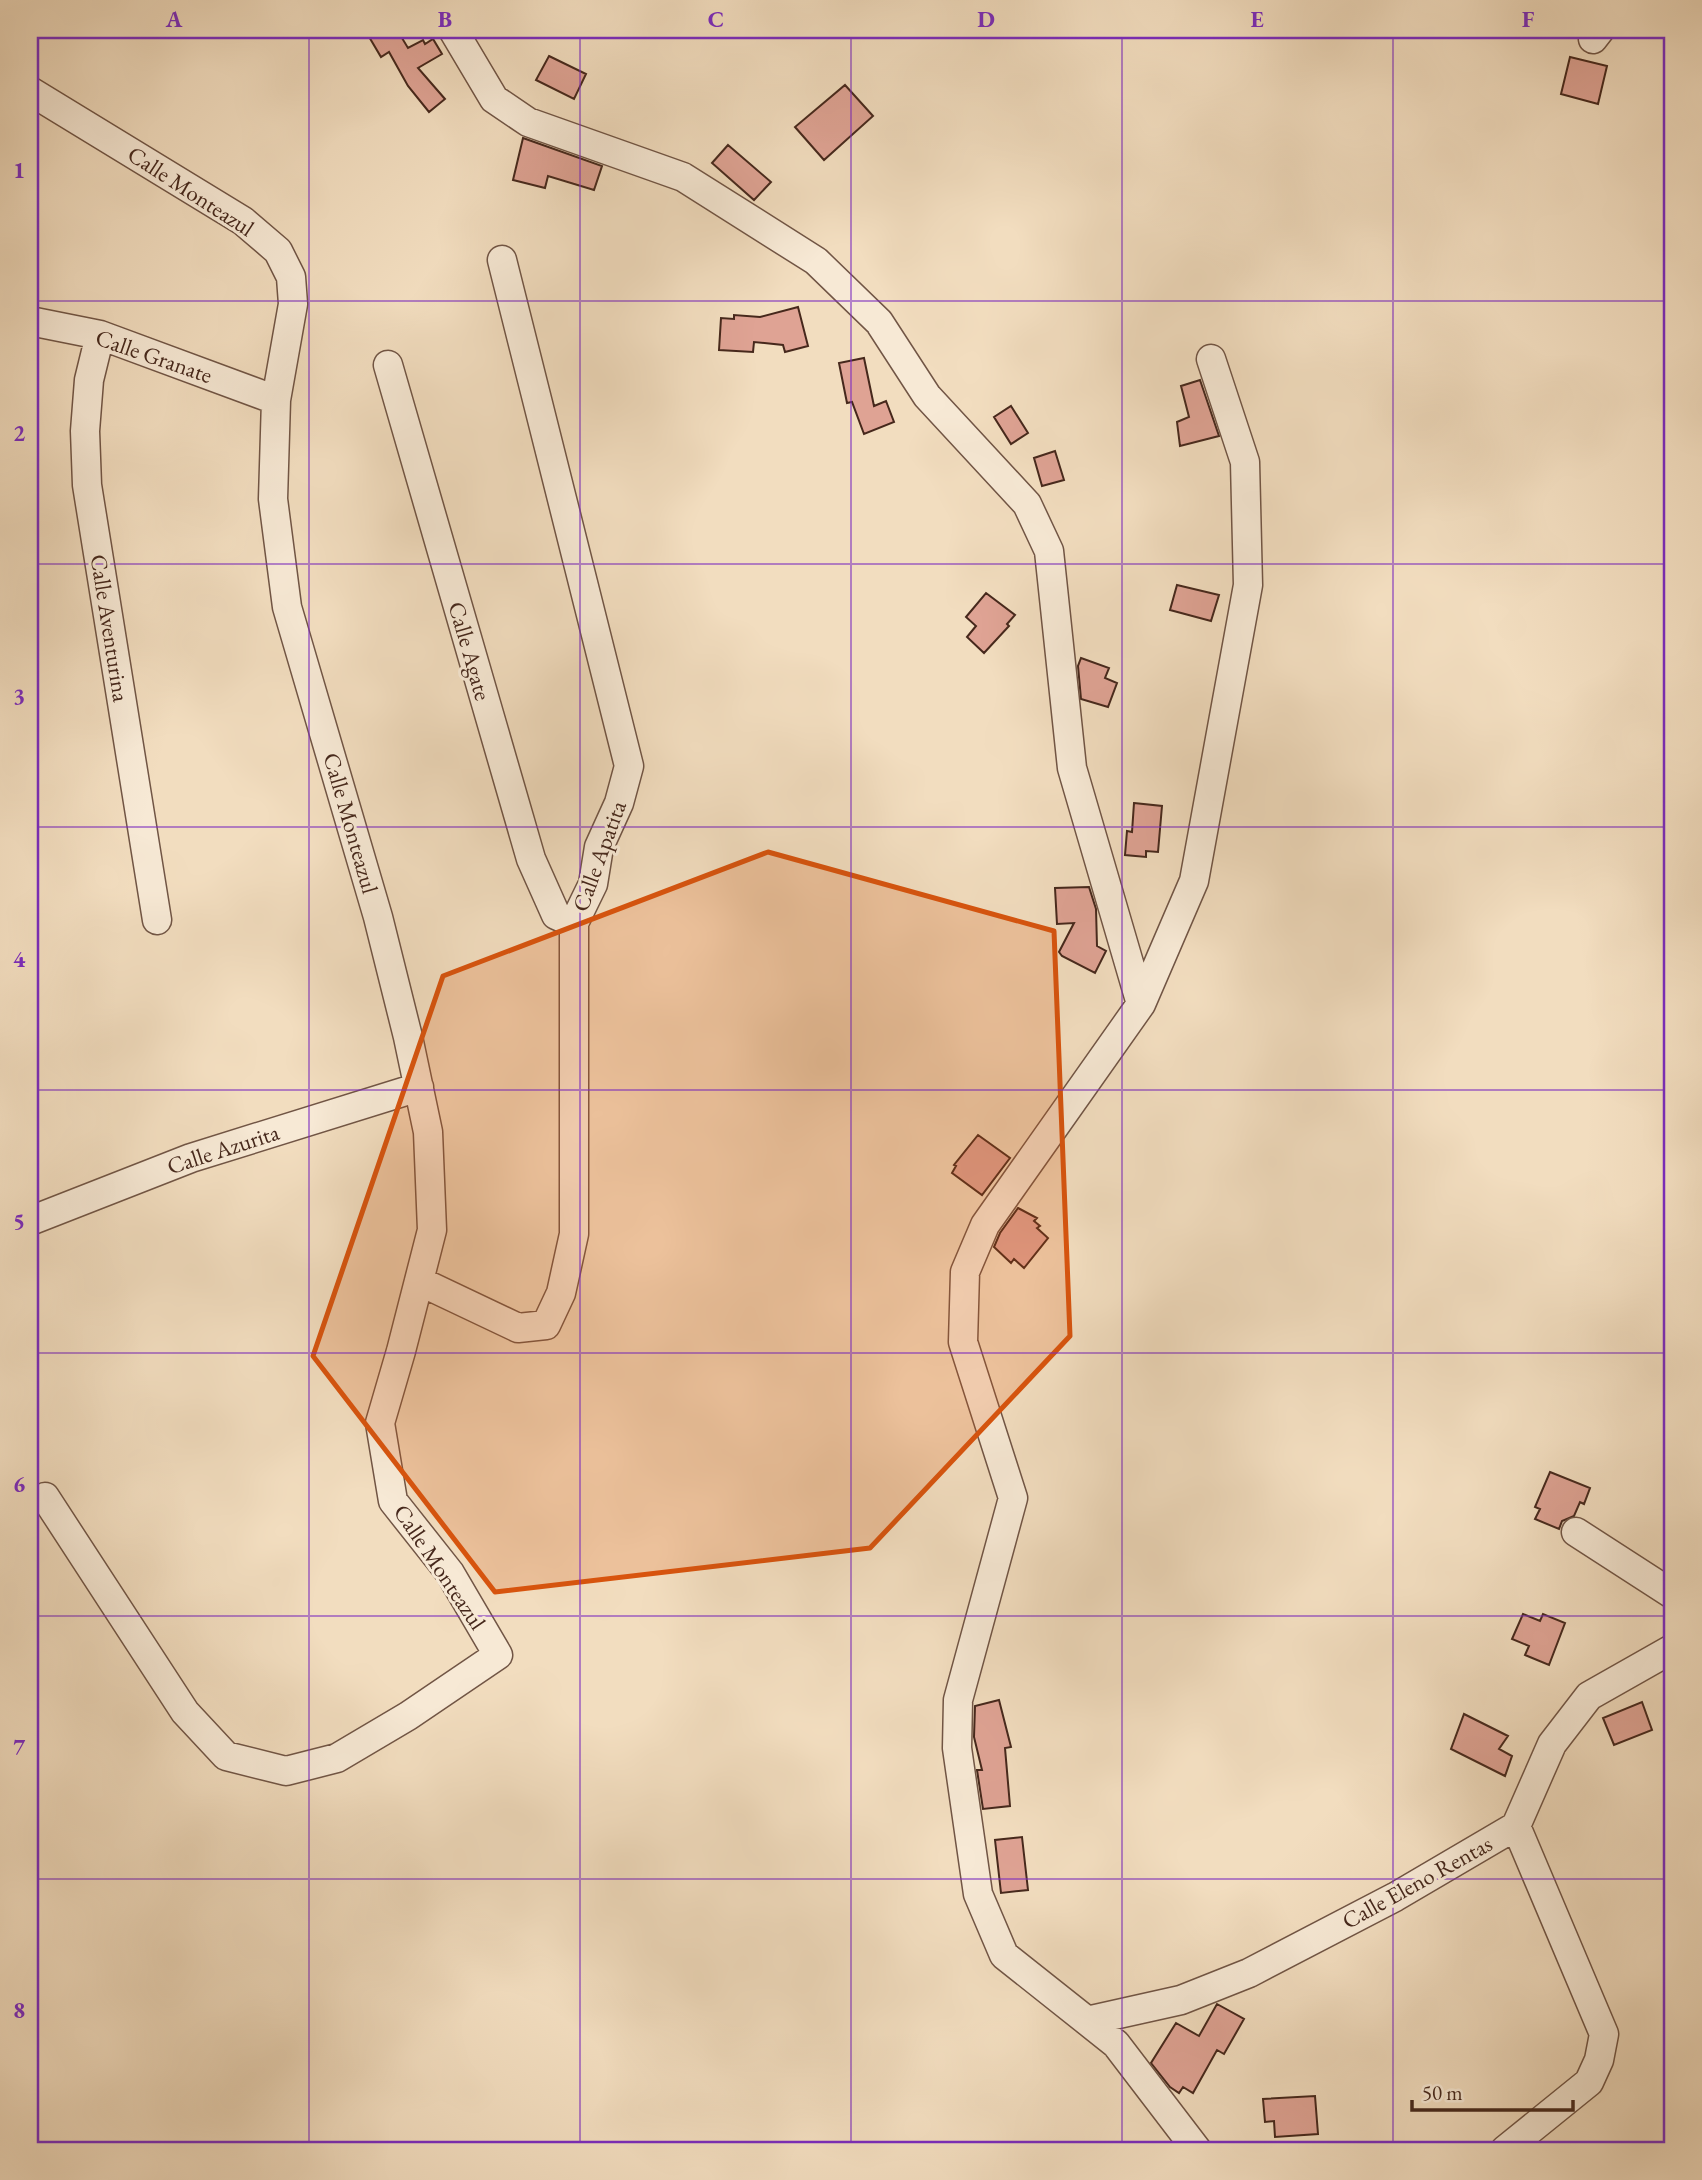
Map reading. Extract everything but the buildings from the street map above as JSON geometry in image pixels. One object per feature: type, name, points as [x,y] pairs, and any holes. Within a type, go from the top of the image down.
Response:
[{"type":"street","points":[[453,30],[494,99],[528,122],[682,177],[816,261],[879,322],[926,396],[1027,504],[1049,551],[1072,768],[1141,1004]]},
{"type":"street","name":"Calle Monteazul","points":[[30,91],[243,221],[278,251],[291,277],[293,304],[276,400],[272,499],[287,607],[378,917],[428,1132],[432,1230],[380,1423],[394,1501],[450,1573],[498,1655],[408,1716],[337,1758],[286,1771],[226,1756],[185,1712],[45,1497]]},
{"type":"street","name":"Calle Apatita","points":[[419,1281],[517,1328],[546,1325],[561,1293],[574,1234],[574,923],[593,884],[598,847],[619,803],[629,766],[502,260]]},
{"type":"street","name":"Calle Granate","points":[[30,321],[100,335],[276,400]]},
{"type":"street","name":"Calle Aventurina","points":[[100,335],[89,380],[85,431],[87,485],[157,920]]},
{"type":"street","points":[[1198,2150],[1116,2044],[1004,1955],[978,1894],[957,1748],[958,1700],[1013,1498],[963,1342],[965,1272],[985,1225],[1141,1004],[1194,881],[1248,585],[1245,462],[1211,359]]},
{"type":"street","name":"Calle Agate","points":[[388,365],[531,859],[556,915],[574,923]]},
{"type":"street","name":"Calle Azurita","points":[[30,1221],[191,1157],[419,1087]]},
{"type":"street","points":[[1576,1532],[1672,1594]]},
{"type":"street","name":"Calle Eleno Rentas","points":[[1087,2021],[1181,2000],[1249,1973],[1395,1897],[1516,1826],[1552,1744],[1589,1696],[1672,1649]]},
{"type":"street","points":[[1505,2150],[1589,2082],[1599,2060],[1604,2034],[1516,1826]]},
{"type":"highlighted area","points":[[768,852],[1054,931],[1070,1336],[870,1548],[495,1592],[313,1356],[443,976]]}]
